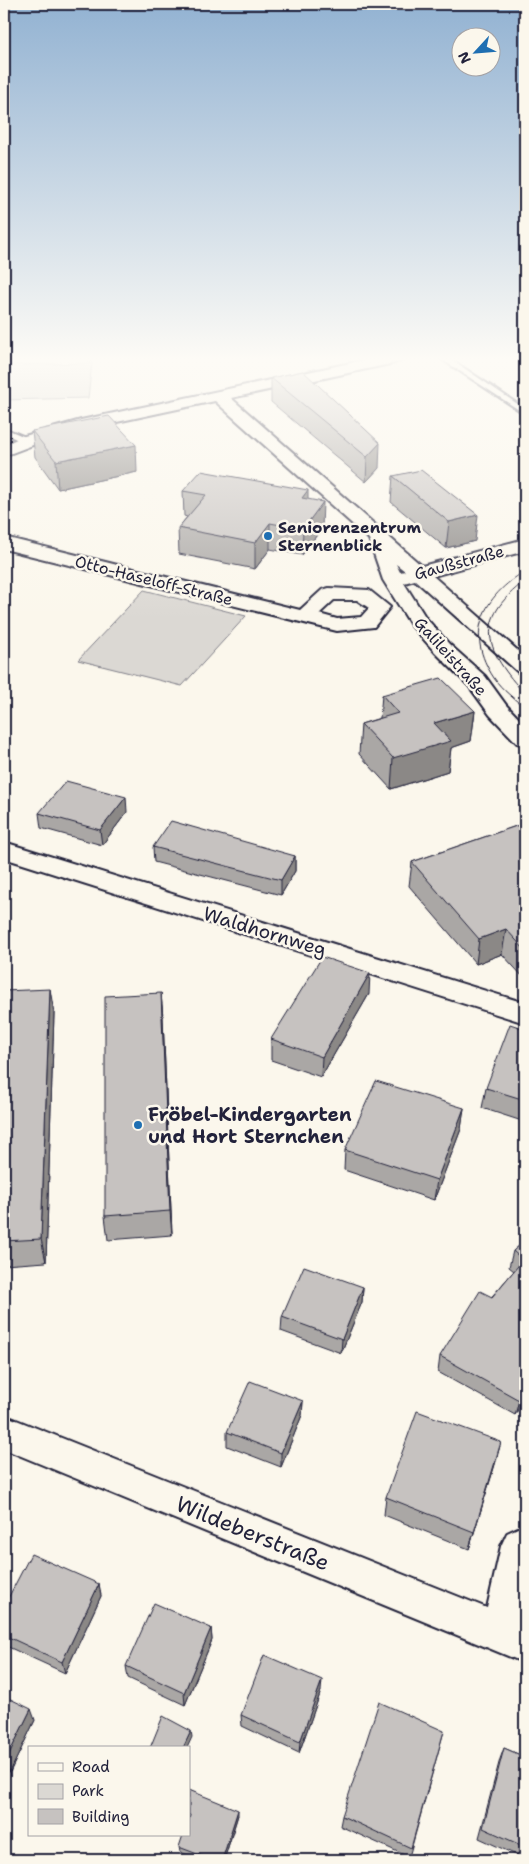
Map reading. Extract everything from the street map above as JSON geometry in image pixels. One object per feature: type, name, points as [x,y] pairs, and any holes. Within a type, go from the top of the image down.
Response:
[{"type":"street","points":[[4,451],[18,445]]},
{"type":"street","name":"Galileistraße","points":[[274,445],[525,668]]},
{"type":"street","name":"Galileistraße","points":[[377,537],[392,580],[402,598],[428,633],[476,681],[498,710],[525,738]]},
{"type":"street","name":"Otto-Haseloff-Straße","points":[[4,543],[304,617]]},
{"type":"street","name":"Gaußstraße","points":[[392,580],[525,545]]},
{"type":"street","name":"Waldhornweg","points":[[4,850],[525,1013]]},
{"type":"street","name":"Wildeberstraße","points":[[4,1432],[513,1639],[520,1546],[525,1549]]},
{"type":"green space","points":[[144,590],[246,616],[182,686],[78,660]]},
{"type":"building","points":[[43,445],[136,445],[56,461]]},
{"type":"building","points":[[352,445],[378,445],[367,457]]},
{"type":"building","points":[[421,470],[478,515],[449,522],[393,476]]},
{"type":"building","points":[[201,471],[308,490],[302,498],[323,502],[303,529],[270,523],[255,543],[178,528],[206,495],[183,491]]},
{"type":"building","points":[[441,678],[475,711],[434,723],[451,741],[393,758],[361,724],[398,713],[382,695]]},
{"type":"building","points":[[66,781],[126,797],[100,830],[39,813]]},
{"type":"building","points":[[171,821],[295,856],[281,880],[153,847]]},
{"type":"building","points":[[525,823],[525,950],[506,929],[479,939],[412,862]]},
{"type":"building","points":[[322,957],[370,973],[322,1057],[271,1039]]},
{"type":"building","points":[[50,989],[41,1239],[4,1241],[4,991]]},
{"type":"building","points":[[161,993],[170,1211],[105,1216],[105,996]]},
{"type":"building","points":[[510,1024],[525,1029],[525,1100],[486,1088]]},
{"type":"building","points":[[376,1081],[464,1108],[437,1180],[345,1150]]},
{"type":"building","points":[[525,1241],[525,1389],[519,1400],[440,1356],[480,1291],[492,1297],[523,1260],[513,1251]]},
{"type":"building","points":[[304,1266],[363,1287],[342,1339],[282,1317]]},
{"type":"building","points":[[250,1381],[303,1401],[281,1453],[227,1432]]},
{"type":"building","points":[[417,1411],[501,1442],[474,1532],[386,1497]]},
{"type":"building","points":[[31,1554],[99,1584],[62,1662],[4,1635],[4,1606]]},
{"type":"building","points":[[154,1603],[211,1628],[184,1693],[126,1666]]},
{"type":"building","points":[[264,1655],[322,1680],[300,1742],[241,1715]]},
{"type":"building","points":[[4,1696],[31,1709],[5,1762],[4,1761]]},
{"type":"building","points":[[379,1702],[444,1731],[411,1848],[342,1816]]},
{"type":"building","points":[[163,1716],[191,1731],[184,1746],[151,1746]]},
{"type":"building","points":[[504,1748],[525,1757],[525,1847],[483,1828]]},
{"type":"building","points":[[190,1790],[238,1810],[222,1860],[213,1860],[179,1847],[183,1836],[190,1836]]},
{"type":"tram line","points":[[525,571],[498,592],[482,617],[480,631],[480,646],[485,662],[494,678],[525,708]]},
{"type":"tram line","points":[[525,581],[508,595],[497,609],[490,636],[501,664],[525,694]]},
{"type":"place","name":"Seniorenzentrum Sternenblick","points":[[268,536]]},
{"type":"place","name":"Fröbel-Kindergarten und Hort Sternchen","points":[[138,1125]]}]
